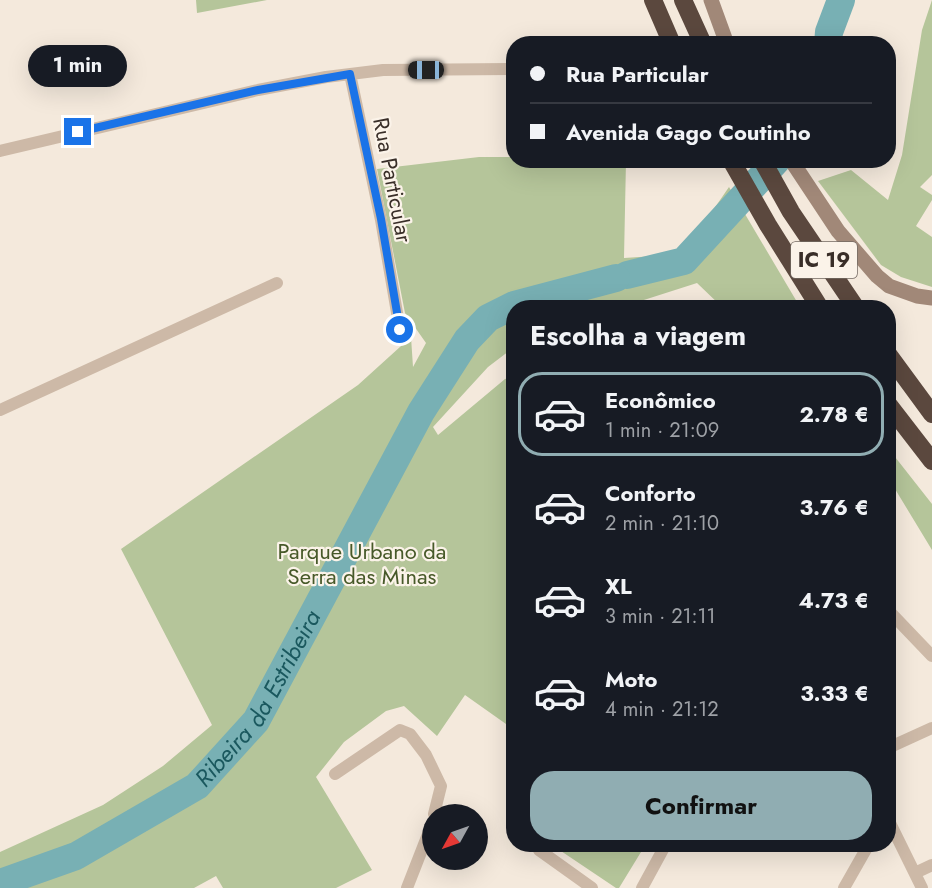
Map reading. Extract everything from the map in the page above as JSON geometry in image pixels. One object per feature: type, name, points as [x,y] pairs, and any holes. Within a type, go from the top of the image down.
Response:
[{"type":"highway","points":[[652,0],[668,36]]},
{"type":"highway","points":[[683,0],[699,36]]},
{"type":"highway","name":"IC 19","points":[[736,168],[815,300]]},
{"type":"highway","name":"IC 19","points":[[766,168],[791,212],[851,300]]},
{"type":"highway","points":[[896,365],[932,414]]},
{"type":"highway","points":[[896,415],[932,461]]},
{"type":"street","points":[[711,0],[724,36]]},
{"type":"street","points":[[0,151],[258,90],[350,74],[383,70],[506,69]]},
{"type":"street","name":"Rua Particular","points":[[350,74],[381,219],[400,330]]},
{"type":"street","points":[[796,168],[838,231],[877,276],[889,286],[917,296],[932,298]]},
{"type":"street","points":[[0,410],[277,283]]},
{"type":"street","points":[[896,618],[932,656]]},
{"type":"street","points":[[896,744],[932,728]]},
{"type":"street","points":[[335,774],[400,730],[410,734],[426,755],[441,786],[436,804]]},
{"type":"street","points":[[896,836],[922,888]]},
{"type":"street","points":[[407,888],[422,850]]},
{"type":"street","points":[[542,852],[592,888]]},
{"type":"street","points":[[642,888],[655,852]]},
{"type":"street","points":[[844,888],[864,852]]},
{"type":"street","points":[[915,873],[932,865]]},
{"type":"green space","points":[[196,0],[267,0],[197,13]]},
{"type":"green space","points":[[932,0],[932,175],[920,187],[932,195],[932,200],[916,226],[932,237],[932,287],[901,277],[881,265],[818,181],[851,170],[888,200],[902,155],[922,30]]},
{"type":"green space","name":"Parque Urbano da Serra das Minas","points":[[479,157],[506,157],[506,168],[626,168],[624,258],[670,255],[687,248],[729,187],[796,300],[715,300],[697,283],[644,300],[506,300],[506,353],[488,367],[433,427],[438,435],[506,379],[506,724],[465,695],[437,736],[404,706],[386,711],[344,742],[316,777],[372,870],[336,888],[223,888],[216,876],[194,888],[0,888],[0,852],[103,805],[163,766],[212,725],[121,549],[358,385],[411,337],[413,367],[426,343],[405,313],[377,169]]},
{"type":"green space","points":[[896,458],[932,504],[932,550],[896,491]]},
{"type":"green space","points":[[562,852],[641,852],[619,888]]},
{"type":"waterway","name":"Ribeira da Estribeira","points":[[829,36],[841,0]]},
{"type":"waterway","name":"Ribeira da Estribeira","points":[[627,275],[684,261],[770,168]]},
{"type":"waterway","name":"Ribeira da Estribeira","points":[[533,300],[616,278]]},
{"type":"waterway","name":"Ribeira da Estribeira","points":[[0,883],[76,856],[197,786],[256,721],[421,412],[467,340],[488,318],[506,309]]},
{"type":"route","points":[[78,132],[258,90],[350,74],[381,219],[400,330]]}]
